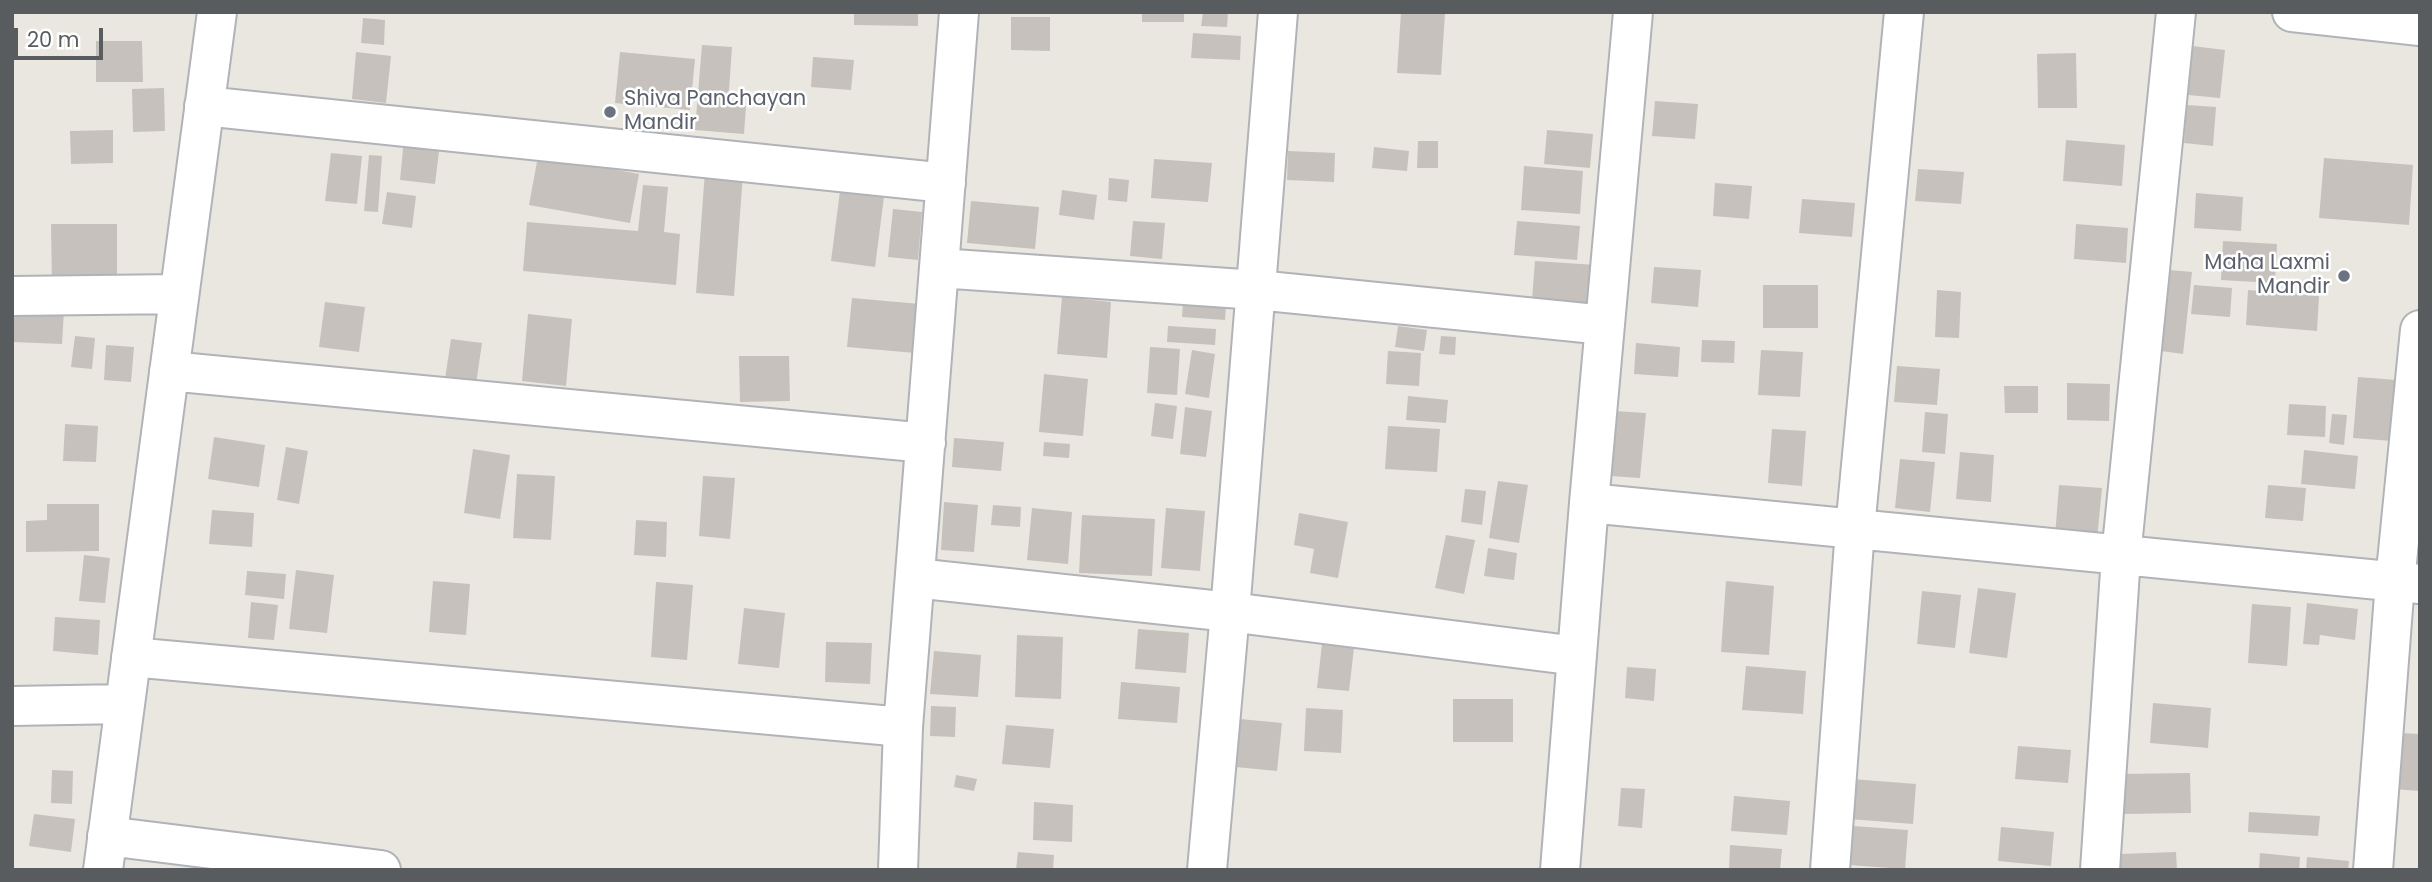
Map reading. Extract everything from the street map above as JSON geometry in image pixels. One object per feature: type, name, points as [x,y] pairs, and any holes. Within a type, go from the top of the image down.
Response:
[{"type":"street","points":[[217,12],[105,853],[381,870]]},
{"type":"street","points":[[898,870],[903,727],[959,12]]},
{"type":"street","points":[[1207,870],[1278,12]]},
{"type":"street","points":[[1560,870],[1589,503],[1633,12]]},
{"type":"street","points":[[1830,870],[1855,529],[1904,12]]},
{"type":"street","points":[[2100,870],[2121,555],[2176,12]]},
{"type":"street","points":[[2308,13],[2420,26]]},
{"type":"street","points":[[204,106],[946,183]]},
{"type":"street","points":[[939,268],[1257,290],[1605,325]]},
{"type":"street","points":[[12,296],[179,294]]},
{"type":"street","points":[[2373,870],[2407,583],[2420,330]]},
{"type":"street","points":[[169,371],[926,443]]},
{"type":"street","points":[[1589,503],[2407,583]]},
{"type":"street","points":[[915,578],[1230,612],[1577,656]]},
{"type":"street","points":[[131,657],[903,727]]},
{"type":"street","points":[[12,706],[125,704]]},
{"type":"building","points":[[854,12],[918,12],[918,26],[854,25]]},
{"type":"building","points":[[1142,12],[1184,12],[1184,22],[1142,22]]},
{"type":"building","points":[[1203,12],[1228,12],[1227,27],[1201,26]]},
{"type":"building","points":[[1401,12],[1445,13],[1441,75],[1397,73]]},
{"type":"building","points":[[1011,17],[1050,17],[1050,51],[1011,50]]},
{"type":"building","points":[[363,18],[385,20],[384,45],[361,43]]},
{"type":"building","points":[[1193,33],[1241,36],[1240,60],[1191,58]]},
{"type":"building","points":[[96,41],[142,41],[143,82],[96,82]]},
{"type":"building","points":[[702,45],[732,47],[728,104],[746,106],[744,134],[695,130]]},
{"type":"building","points":[[2184,45],[2225,50],[2220,98],[2178,94]]},
{"type":"building","points":[[356,52],[391,56],[386,103],[352,99]]},
{"type":"building","points":[[620,52],[695,59],[690,110],[615,103]]},
{"type":"building","points":[[2076,53],[2077,108],[2038,108],[2037,54]]},
{"type":"building","points":[[813,57],[854,60],[851,90],[811,87]]},
{"type":"building","points":[[164,88],[165,131],[133,132],[132,89]]},
{"type":"building","points":[[1655,101],[1698,104],[1695,139],[1652,136]]},
{"type":"building","points":[[2187,105],[2216,107],[2213,146],[2184,143]]},
{"type":"building","points":[[113,130],[113,163],[71,164],[70,131]]},
{"type":"building","points":[[1547,130],[1593,134],[1590,168],[1544,164]]},
{"type":"building","points":[[404,139],[440,143],[435,184],[400,180]]},
{"type":"building","points":[[2066,140],[2125,145],[2122,186],[2063,181]]},
{"type":"building","points":[[1418,141],[1438,141],[1438,168],[1417,168]]},
{"type":"building","points":[[1374,147],[1409,151],[1407,171],[1372,168]]},
{"type":"building","points":[[1288,151],[1335,153],[1334,182],[1287,180]]},
{"type":"building","points":[[331,153],[362,156],[357,204],[325,201]]},
{"type":"building","points":[[369,155],[382,156],[378,212],[364,211]]},
{"type":"building","points":[[538,156],[639,174],[630,223],[529,205]]},
{"type":"building","points":[[2324,158],[2413,165],[2409,225],[2319,218]]},
{"type":"building","points":[[1154,159],[1212,163],[1208,202],[1151,198]]},
{"type":"building","points":[[1524,166],[1583,171],[1580,214],[1521,210]]},
{"type":"building","points":[[1918,169],[1964,172],[1961,204],[1915,201]]},
{"type":"building","points":[[705,171],[743,174],[734,296],[696,293]]},
{"type":"building","points":[[1109,178],[1129,180],[1127,202],[1108,200]]},
{"type":"building","points":[[841,183],[885,189],[875,267],[831,261]]},
{"type":"building","points":[[1715,183],[1752,186],[1749,219],[1713,216]]},
{"type":"building","points":[[643,185],[668,187],[664,232],[680,234],[676,285],[523,271],[527,222],[638,231]]},
{"type":"building","points":[[1062,190],[1097,195],[1094,220],[1059,215]]},
{"type":"building","points":[[387,192],[416,196],[412,228],[382,224]]},
{"type":"building","points":[[2196,193],[2243,197],[2241,231],[2194,228]]},
{"type":"building","points":[[1802,199],[1855,203],[1852,237],[1799,233]]},
{"type":"building","points":[[971,201],[1039,207],[1035,249],[967,243]]},
{"type":"building","points":[[893,209],[922,212],[918,260],[888,257]]},
{"type":"building","points":[[1133,221],[1165,223],[1162,259],[1130,256]]},
{"type":"building","points":[[1517,221],[1580,226],[1577,260],[1514,255]]},
{"type":"building","points":[[51,224],[117,224],[117,289],[52,289]]},
{"type":"building","points":[[2076,224],[2128,228],[2126,263],[2074,259]]},
{"type":"building","points":[[2223,241],[2277,244],[2275,283],[2221,280]]},
{"type":"building","points":[[1535,261],[1596,265],[1593,304],[1532,299]]},
{"type":"building","points":[[1654,267],[1701,270],[1698,307],[1651,303]]},
{"type":"building","points":[[2169,270],[2192,272],[2183,354],[2161,351]]},
{"type":"building","points":[[1763,285],[1818,285],[1818,328],[1763,328]]},
{"type":"building","points":[[2194,285],[2232,288],[2230,317],[2191,314]]},
{"type":"building","points":[[1937,290],[1961,292],[1959,338],[1935,337]]},
{"type":"building","points":[[2248,290],[2319,296],[2317,331],[2246,325]]},
{"type":"building","points":[[1062,297],[1111,302],[1107,358],[1057,354]]},
{"type":"building","points":[[852,298],[920,304],[915,353],[847,347]]},
{"type":"building","points":[[325,302],[365,307],[359,352],[319,347]]},
{"type":"building","points":[[1183,303],[1226,306],[1225,320],[1182,317]]},
{"type":"building","points":[[12,309],[64,311],[62,344],[12,342]]},
{"type":"building","points":[[528,314],[572,319],[566,386],[522,381]]},
{"type":"building","points":[[1168,326],[1216,329],[1215,345],[1167,342]]},
{"type":"building","points":[[1398,326],[1427,330],[1424,351],[1395,347]]},
{"type":"building","points":[[75,336],[95,338],[92,369],[71,367]]},
{"type":"building","points":[[1441,336],[1456,337],[1455,355],[1439,354]]},
{"type":"building","points":[[451,339],[482,343],[476,384],[445,379]]},
{"type":"building","points":[[1702,340],[1735,341],[1734,363],[1701,362]]},
{"type":"building","points":[[1636,343],[1680,347],[1678,377],[1634,374]]},
{"type":"building","points":[[106,345],[134,347],[131,382],[104,380]]},
{"type":"building","points":[[1150,347],[1180,349],[1177,395],[1147,393]]},
{"type":"building","points":[[1192,350],[1215,354],[1209,398],[1185,394]]},
{"type":"building","points":[[1761,350],[1803,352],[1800,397],[1758,395]]},
{"type":"building","points":[[1388,351],[1421,353],[1419,386],[1386,384]]},
{"type":"building","points":[[739,356],[789,356],[790,401],[740,402]]},
{"type":"building","points":[[1897,366],[1940,369],[1937,405],[1894,402]]},
{"type":"building","points":[[1044,374],[1088,379],[1083,436],[1039,432]]},
{"type":"building","points":[[2358,377],[2397,380],[2392,441],[2353,438]]},
{"type":"building","points":[[2067,383],[2110,384],[2109,421],[2067,420]]},
{"type":"building","points":[[2004,386],[2038,386],[2038,413],[2005,413]]},
{"type":"building","points":[[1408,396],[1448,400],[1446,423],[1406,420]]},
{"type":"building","points":[[1155,403],[1177,406],[1173,439],[1151,436]]},
{"type":"building","points":[[2289,404],[2326,406],[2325,437],[2287,435]]},
{"type":"building","points":[[1185,407],[1212,411],[1206,457],[1180,454]]},
{"type":"building","points":[[1615,411],[1646,413],[1640,478],[1610,476]]},
{"type":"building","points":[[1925,412],[1948,414],[1945,454],[1922,452]]},
{"type":"building","points":[[2332,414],[2347,415],[2344,445],[2329,443]]},
{"type":"building","points":[[65,424],[98,426],[96,462],[63,461]]},
{"type":"building","points":[[1388,426],[1440,429],[1437,472],[1385,469]]},
{"type":"building","points":[[1772,429],[1806,431],[1802,486],[1768,483]]},
{"type":"building","points":[[214,437],[265,445],[259,487],[208,479]]},
{"type":"building","points":[[954,438],[1004,442],[1001,471],[952,467]]},
{"type":"building","points":[[1044,442],[1070,444],[1069,458],[1043,456]]},
{"type":"building","points":[[286,447],[308,451],[299,504],[277,500]]},
{"type":"building","points":[[473,449],[510,455],[500,519],[464,513]]},
{"type":"building","points":[[2304,450],[2358,456],[2355,489],[2301,484]]},
{"type":"building","points":[[1960,452],[1994,455],[1991,502],[1956,499]]},
{"type":"building","points":[[1900,459],[1935,462],[1930,512],[1895,508]]},
{"type":"building","points":[[517,474],[555,476],[551,540],[513,538]]},
{"type":"building","points":[[703,476],[735,478],[730,539],[699,536]]},
{"type":"building","points":[[1498,481],[1528,485],[1519,543],[1489,538]]},
{"type":"building","points":[[2059,485],[2102,488],[2097,539],[2055,536]]},
{"type":"building","points":[[2268,485],[2306,488],[2303,521],[2265,518]]},
{"type":"building","points":[[1465,489],[1486,491],[1482,525],[1461,522]]},
{"type":"building","points":[[944,502],[978,505],[974,552],[941,550]]},
{"type":"building","points":[[47,504],[99,504],[99,551],[26,552],[26,521],[47,520]]},
{"type":"building","points":[[993,505],[1021,507],[1020,527],[991,525]]},
{"type":"building","points":[[1032,508],[1072,512],[1068,564],[1027,560]]},
{"type":"building","points":[[1166,508],[1205,511],[1200,571],[1161,568]]},
{"type":"building","points":[[212,510],[254,513],[252,547],[209,544]]},
{"type":"building","points":[[1299,513],[1348,522],[1338,578],[1310,573],[1314,549],[1294,545]]},
{"type":"building","points":[[1082,515],[1155,519],[1152,576],[1079,573]]},
{"type":"building","points":[[636,520],[667,522],[666,557],[634,555]]},
{"type":"building","points":[[1446,535],[1475,540],[1464,594],[1435,588]]},
{"type":"building","points":[[1488,548],[1517,553],[1514,580],[1484,576]]},
{"type":"building","points":[[84,555],[110,558],[105,603],[79,601]]},
{"type":"building","points":[[296,570],[334,575],[327,633],[289,629]]},
{"type":"building","points":[[247,571],[286,574],[284,599],[245,595]]},
{"type":"building","points":[[433,581],[470,584],[466,635],[429,632]]},
{"type":"building","points":[[1726,581],[1774,586],[1769,655],[1721,652]]},
{"type":"building","points":[[656,582],[693,585],[687,660],[651,657]]},
{"type":"building","points":[[1978,588],[2016,593],[2007,658],[1969,653]]},
{"type":"building","points":[[1922,591],[1961,595],[1955,648],[1917,644]]},
{"type":"building","points":[[251,602],[278,605],[274,640],[248,638]]},
{"type":"building","points":[[2307,603],[2358,609],[2355,640],[2320,635],[2319,645],[2303,644]]},
{"type":"building","points":[[2252,604],[2291,607],[2287,666],[2248,663]]},
{"type":"building","points":[[744,608],[785,613],[779,668],[738,664]]},
{"type":"building","points":[[55,617],[100,620],[98,655],[53,651]]},
{"type":"building","points":[[1138,629],[1189,633],[1186,673],[1135,669]]},
{"type":"building","points":[[1017,635],[1063,637],[1061,699],[1015,697]]},
{"type":"building","points":[[826,642],[872,643],[870,684],[825,682]]},
{"type":"building","points":[[1322,644],[1354,648],[1349,691],[1317,688]]},
{"type":"building","points":[[934,651],[981,655],[978,697],[930,694]]},
{"type":"building","points":[[1746,666],[1806,671],[1803,714],[1742,710]]},
{"type":"building","points":[[1627,667],[1656,669],[1654,701],[1625,698]]},
{"type":"building","points":[[1121,682],[1180,687],[1177,723],[1118,719]]},
{"type":"building","points":[[1453,699],[1513,699],[1513,742],[1453,742]]},
{"type":"building","points":[[2153,703],[2211,708],[2208,748],[2150,743]]},
{"type":"building","points":[[931,706],[956,707],[955,737],[930,736]]},
{"type":"building","points":[[1306,708],[1343,710],[1341,753],[1304,751]]},
{"type":"building","points":[[1230,718],[1282,723],[1277,771],[1225,766]]},
{"type":"building","points":[[1006,725],[1054,729],[1050,768],[1002,764]]},
{"type":"building","points":[[2401,733],[2420,734],[2420,791],[2393,789]]},
{"type":"building","points":[[2018,746],[2071,750],[2068,783],[2015,779]]},
{"type":"building","points":[[52,770],[73,771],[72,804],[51,803]]},
{"type":"building","points":[[2190,773],[2191,813],[2124,814],[2124,774]]},
{"type":"building","points":[[956,775],[977,779],[974,791],[954,787]]},
{"type":"building","points":[[1852,779],[1916,784],[1913,824],[1849,819]]},
{"type":"building","points":[[1621,788],[1645,789],[1642,828],[1618,826]]},
{"type":"building","points":[[1734,796],[1790,801],[1787,835],[1731,831]]},
{"type":"building","points":[[1034,802],[1073,805],[1072,842],[1033,840]]},
{"type":"building","points":[[2249,812],[2320,816],[2318,836],[2248,832]]},
{"type":"building","points":[[34,814],[75,819],[71,852],[29,846]]},
{"type":"building","points":[[1853,826],[1908,830],[1905,869],[1849,865]]},
{"type":"building","points":[[2001,827],[2054,832],[2051,866],[1998,861]]},
{"type":"building","points":[[1730,845],[1782,849],[1780,870],[1729,870]]},
{"type":"building","points":[[1018,852],[1054,855],[1053,870],[1016,870]]},
{"type":"building","points":[[2176,852],[2177,870],[2121,870],[2120,854]]},
{"type":"building","points":[[2260,853],[2300,857],[2299,870],[2259,870]]},
{"type":"building","points":[[2307,857],[2349,861],[2348,870],[2306,870]]},
{"type":"place","name":"Shiva Panchayan Mandir","points":[[610,112]]},
{"type":"place","name":"Maha Laxmi Mandir","points":[[2344,276]]}]
